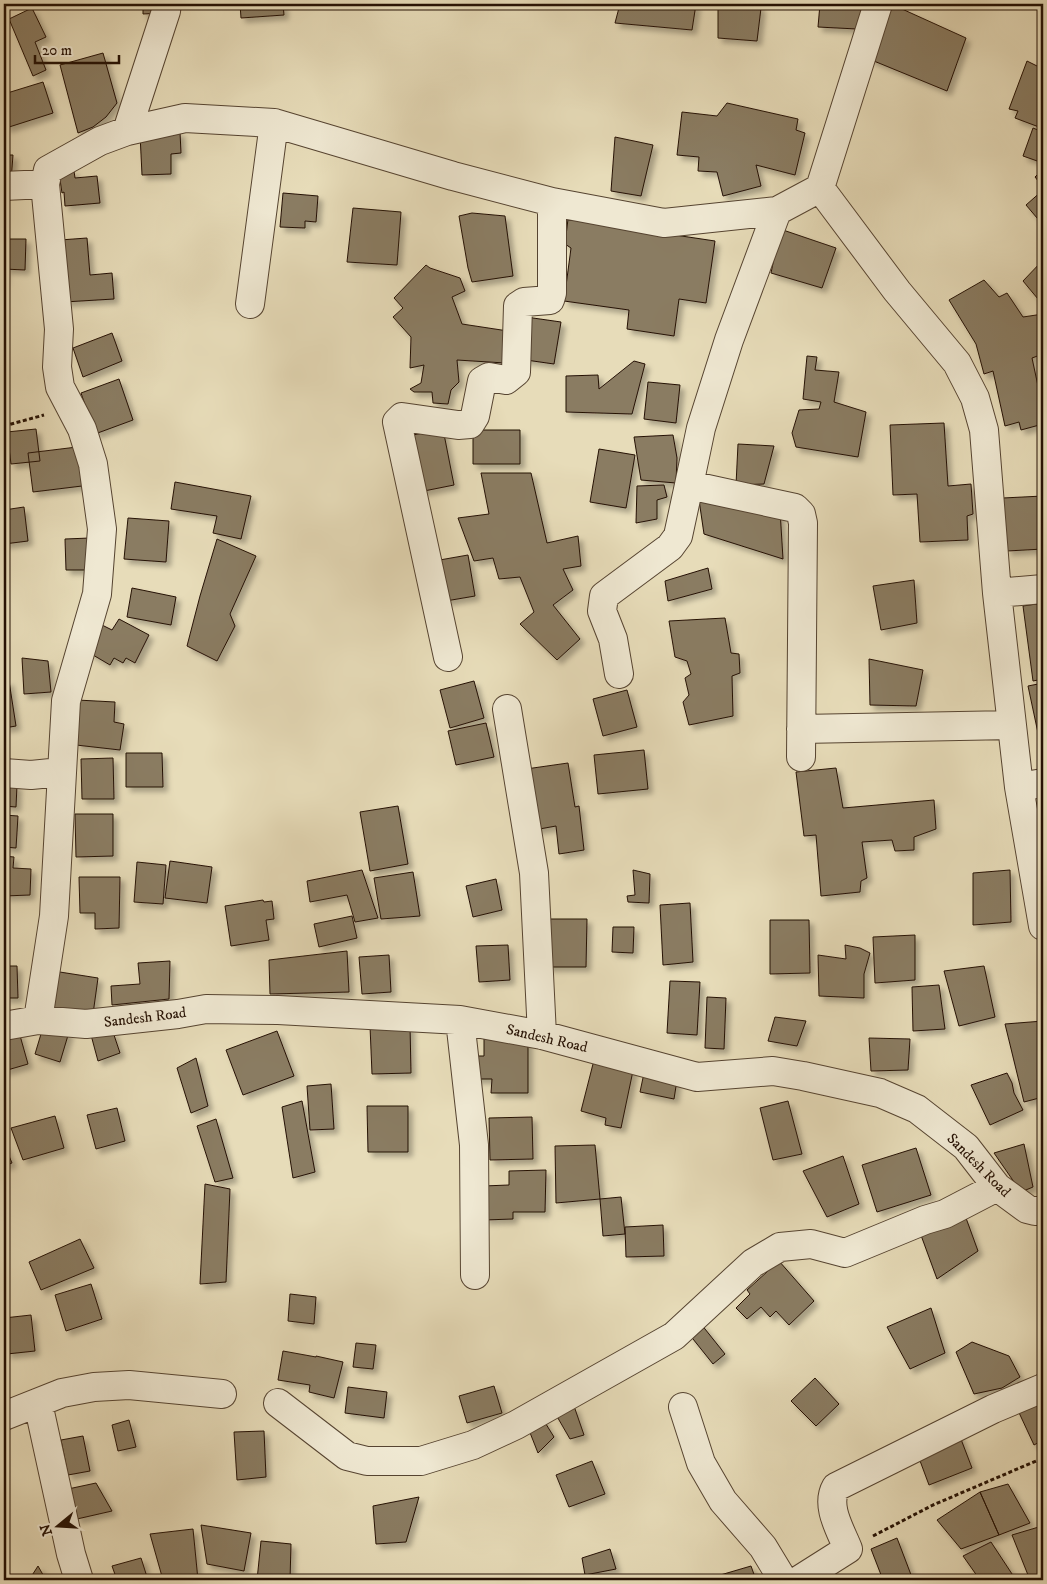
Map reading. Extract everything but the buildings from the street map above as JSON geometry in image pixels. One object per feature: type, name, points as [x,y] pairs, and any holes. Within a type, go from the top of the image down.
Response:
[{"type":"street","points":[[127,131],[167,4]]},
{"type":"street","points":[[38,1020],[54,916],[66,701],[97,594],[102,530],[93,464],[82,429],[60,387],[57,367],[59,329],[45,184],[48,170],[100,141],[127,131],[185,118],[274,123],[453,176],[552,202],[664,223],[776,211],[820,188],[878,4]]},
{"type":"street","points":[[250,304],[274,123]]},
{"type":"street","points":[[4,186],[45,184]]},
{"type":"street","points":[[820,188],[897,291],[957,363],[975,398],[984,430],[997,593],[1012,725],[1031,785],[1043,926]]},
{"type":"street","points":[[448,658],[397,422],[402,417],[458,425],[470,424],[475,416],[482,381],[489,377],[506,380],[516,372],[518,306],[524,302],[550,300],[552,293],[552,202]]},
{"type":"street","points":[[619,674],[613,639],[602,611],[604,596],[670,547],[678,536],[701,428],[729,340],[776,211]]},
{"type":"street","points":[[689,486],[795,508],[801,514],[803,523],[800,757]]},
{"type":"street","points":[[997,593],[1043,590]]},
{"type":"street","points":[[507,709],[534,873],[542,1035]]},
{"type":"street","points":[[801,729],[1012,725]]},
{"type":"street","points":[[4,773],[30,775],[61,772]]},
{"type":"street","name":"Sandesh Road","points":[[4,1026],[38,1020],[86,1024],[206,1009],[278,1010],[460,1020],[542,1035],[697,1077],[773,1071],[803,1076],[880,1093],[917,1109],[966,1147],[997,1187],[1027,1209],[1043,1211]]},
{"type":"street","points":[[460,1020],[474,1145],[475,1275]]},
{"type":"street","points":[[278,1403],[347,1456],[367,1461],[422,1461],[456,1451],[516,1425],[674,1336],[753,1263],[780,1247],[811,1244],[845,1253],[925,1220],[945,1214],[997,1187]]},
{"type":"street","points":[[4,1416],[62,1392],[94,1386],[129,1385],[222,1394]]},
{"type":"street","points":[[799,1580],[848,1549],[831,1504],[832,1494],[836,1487],[993,1409],[1043,1388]]},
{"type":"street","points":[[38,1403],[71,1554],[79,1580]]},
{"type":"street","points":[[683,1407],[701,1463],[723,1501],[763,1547],[783,1580]]},
{"type":"path","points":[[4,426],[71,407]]},
{"type":"path","points":[[848,1549],[934,1505],[1043,1458]]}]
